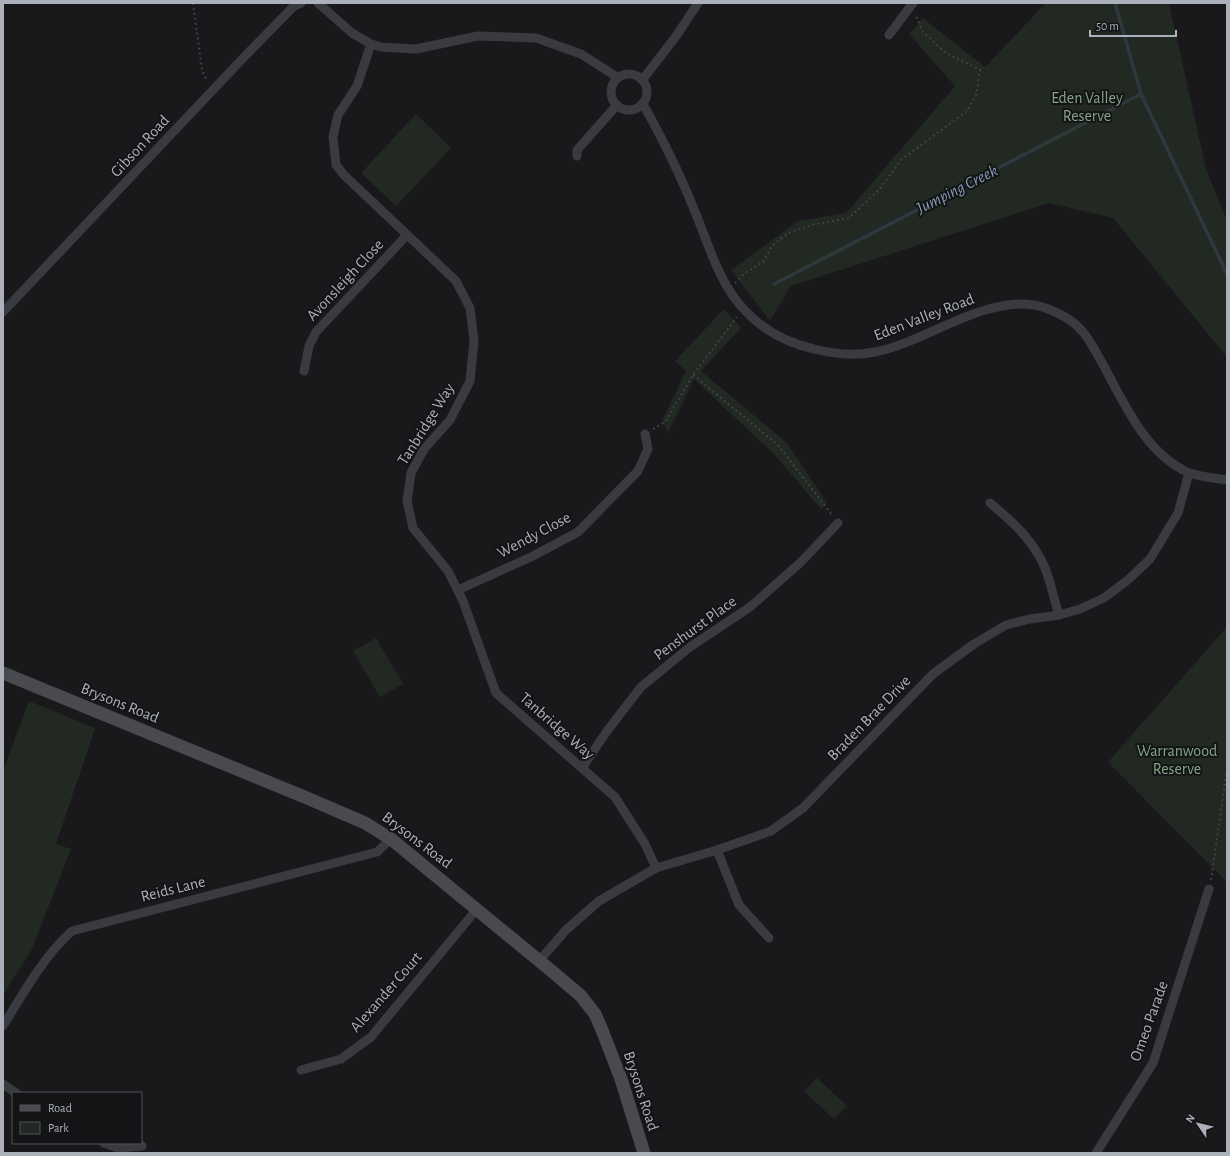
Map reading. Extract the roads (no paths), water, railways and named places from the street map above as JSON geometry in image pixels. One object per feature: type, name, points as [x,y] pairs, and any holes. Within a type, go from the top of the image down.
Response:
[{"type":"street","name":"Gibson Road","points":[[3,312],[211,92],[294,6],[300,3]]},
{"type":"street","points":[[318,3],[352,33],[371,44],[381,47],[416,49],[478,36],[536,38],[581,54],[617,77]]},
{"type":"street","points":[[643,79],[677,35],[698,3]]},
{"type":"street","points":[[889,35],[913,4]]},
{"type":"street","name":"Tanbridge Way","points":[[371,44],[357,86],[338,115],[333,137],[336,165],[344,175],[456,281],[470,308],[474,341],[470,381],[450,420],[424,449],[411,472],[407,501],[413,528],[448,570],[463,601],[496,693],[615,797],[645,844],[656,868]]},
{"type":"street","points":[[633,73],[643,79],[648,89],[646,100],[643,104],[633,110],[621,108],[617,105],[611,94],[613,82],[617,77],[622,74],[633,73]]},
{"type":"street","name":"Eden Valley Road","points":[[643,104],[664,142],[729,290],[743,308],[767,330],[786,341],[804,347],[825,352],[851,355],[875,352],[894,346],[988,309],[1015,304],[1035,305],[1077,324],[1087,337],[1134,420],[1154,449],[1169,462],[1189,473],[1227,480]]},
{"type":"street","points":[[575,152],[617,105]]},
{"type":"street","name":"Avonsleigh Close","points":[[304,371],[309,346],[316,332],[407,235]]},
{"type":"street","name":"Wendy Close","points":[[458,590],[533,556],[578,532],[638,471],[648,449],[645,434]]},
{"type":"street","name":"Braden Brae Drive","points":[[539,961],[566,930],[599,901],[656,868],[717,850],[771,831],[803,808],[932,674],[974,644],[1006,625],[1030,618],[1059,615],[1080,609],[1104,598],[1129,579],[1150,559],[1178,513],[1189,473]]},
{"type":"street","points":[[990,503],[1020,529],[1034,547],[1045,568],[1059,615]]},
{"type":"street","name":"Penshurst Place","points":[[582,768],[607,731],[641,687],[690,647],[750,607],[801,562],[838,523]]},
{"type":"street","name":"Brysons Road","points":[[3,673],[307,798],[365,823],[391,839],[581,996],[595,1014],[621,1079],[644,1153]]},
{"type":"street","name":"Reids Lane","points":[[3,1026],[42,963],[52,950],[72,930],[377,852],[391,839]]},
{"type":"street","points":[[717,850],[739,905],[769,938]]},
{"type":"street","name":"Omeo Parade","points":[[1096,1153],[1153,1063],[1210,889]]},
{"type":"street","name":"Alexander Court","points":[[301,1070],[341,1059],[371,1037],[477,910]]},
{"type":"street","points":[[3,1084],[15,1092]]},
{"type":"street","points":[[107,1144],[118,1148],[142,1146]]},
{"type":"waterway","name":"Jumping Creek","points":[[1115,3],[1141,94],[1227,274]]},
{"type":"waterway","name":"Jumping Creek","points":[[774,284],[1141,94]]},
{"type":"park label","name":"Eden Valley Reserve","points":[[1087,107]]},
{"type":"park label","name":"Warranwood Reserve","points":[[1177,760]]}]
